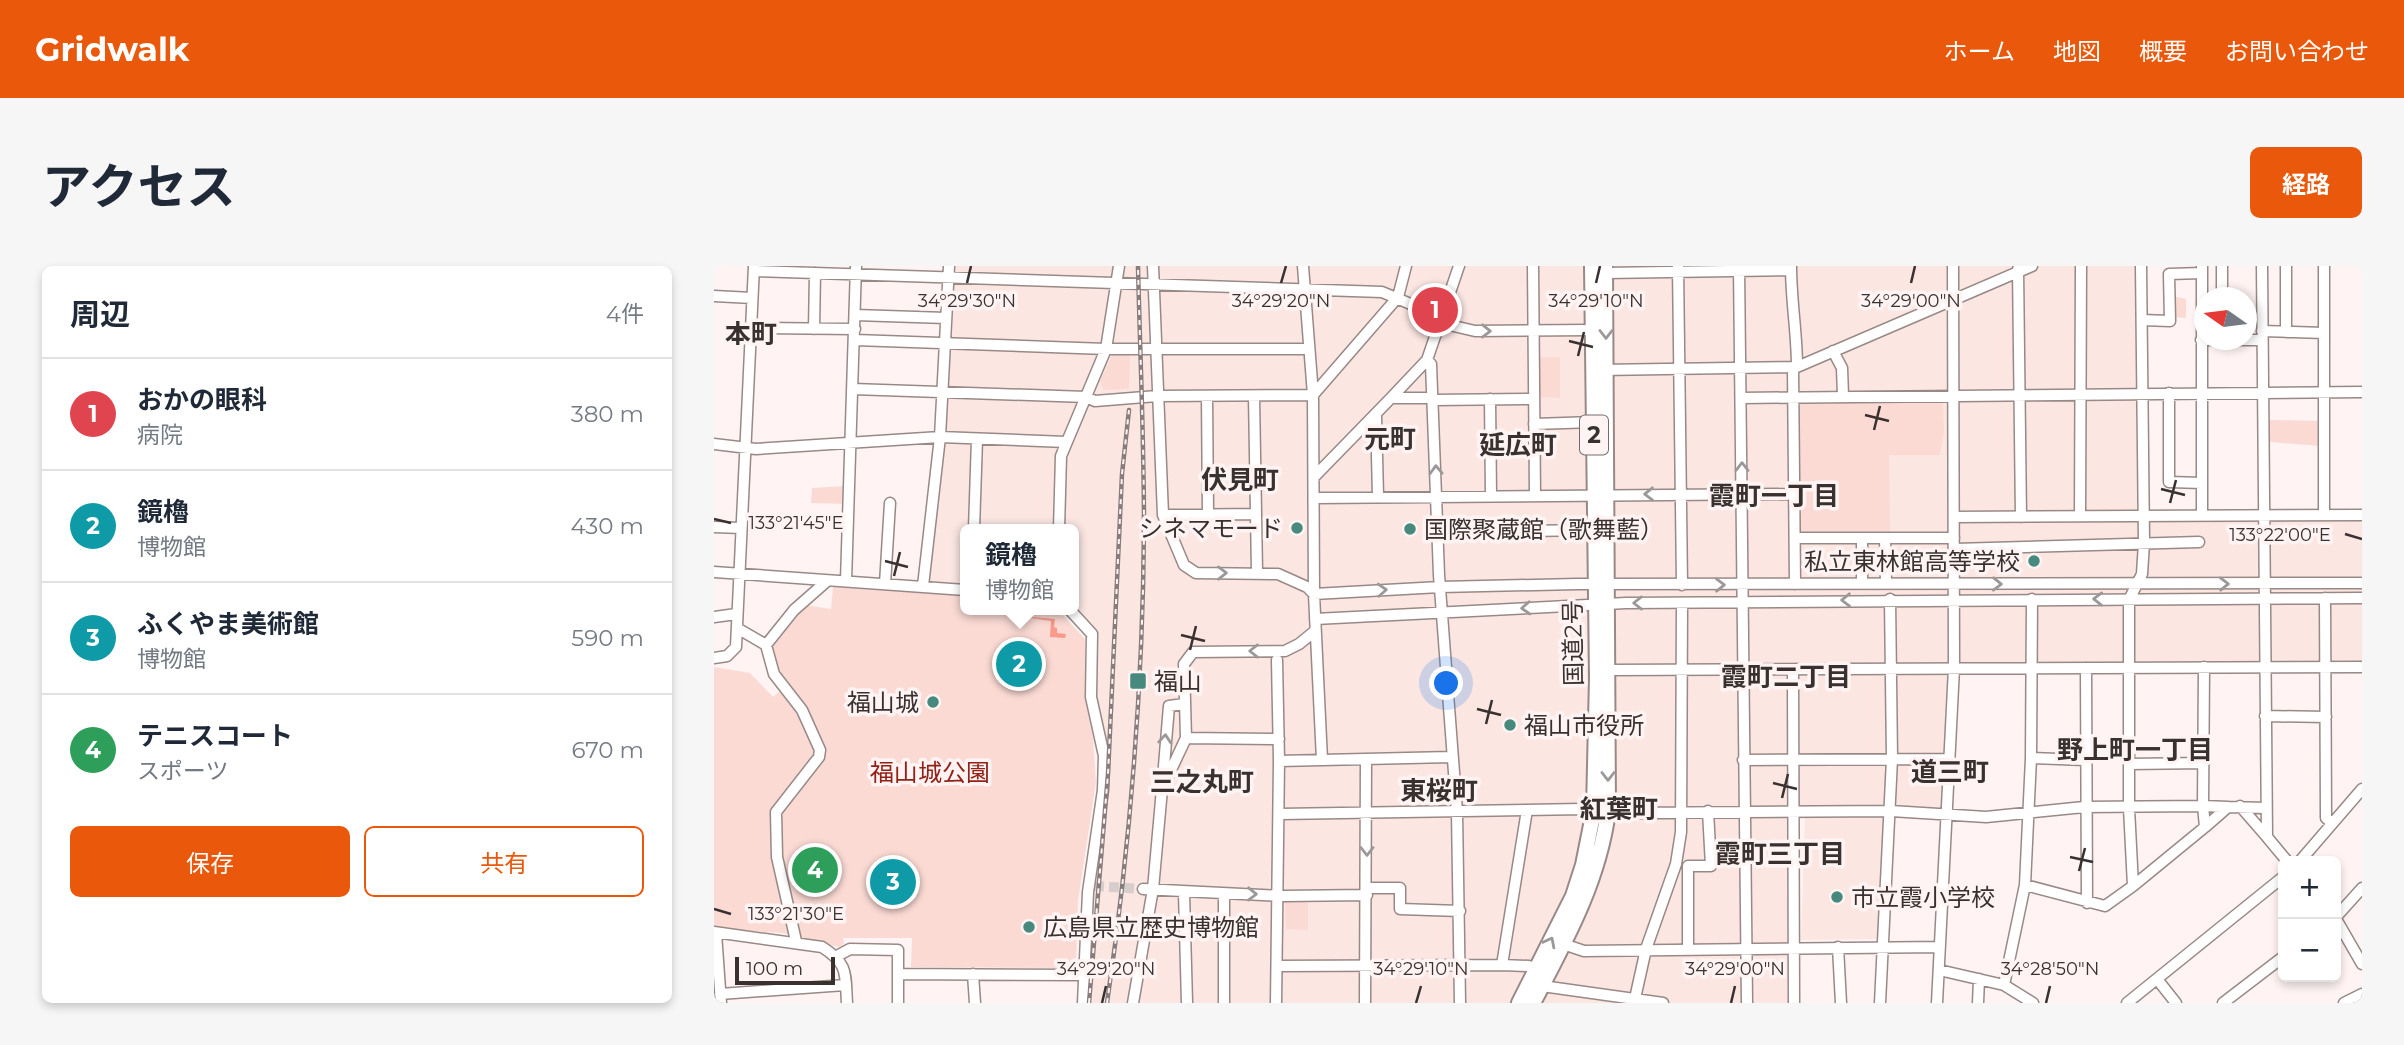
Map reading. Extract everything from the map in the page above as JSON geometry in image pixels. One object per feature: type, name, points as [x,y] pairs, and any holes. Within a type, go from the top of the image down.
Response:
[{"type":"highway","name":"国道2号","points":[[1601,268],[1592,330],[1599,370],[1594,422],[1600,495],[1594,530],[1601,585]]},
{"type":"highway","name":"国道2号","points":[[1519,1003],[1576,888],[1601,810],[1601,268]]},
{"type":"highway","name":"国道2号","points":[[1533,1003],[1563,944],[1598,862],[1609,670],[1601,604]]},
{"type":"street","points":[[1059,524],[1061,456],[1106,349],[1119,282],[1119,266]]},
{"type":"street","points":[[1153,266],[1164,515],[1189,570],[1196,573],[1278,574],[1307,587],[1314,594],[1440,587],[1601,585],[2362,583]]},
{"type":"street","points":[[1303,266],[1312,395],[1315,631],[1322,760]]},
{"type":"street","points":[[853,389],[1086,397],[1096,394],[1150,393],[1157,396],[1312,395],[1398,298],[1406,266]]},
{"type":"street","points":[[1314,477],[1427,360],[1459,266]]},
{"type":"street","points":[[1533,266],[1535,496]]},
{"type":"street","points":[[1937,1003],[1954,668],[1953,266]]},
{"type":"street","points":[[1599,370],[1795,368],[1954,300],[2018,269],[2032,266]]},
{"type":"street","points":[[2080,516],[2081,266]]},
{"type":"street","points":[[2133,886],[2129,808],[2128,667],[2129,600],[2138,585],[2144,543],[2141,266]]},
{"type":"street","points":[[2222,266],[2222,287]]},
{"type":"street","points":[[2262,266],[2261,393],[2267,837]]},
{"type":"street","points":[[2286,266],[2286,332]]},
{"type":"street","points":[[2324,266],[2324,515]]},
{"type":"street","points":[[714,658],[732,653],[736,647],[754,268],[815,273],[856,270],[949,271],[1119,282],[1382,292],[1475,331],[1592,330]]},
{"type":"street","points":[[1601,268],[1791,268],[1792,312],[1797,326],[1793,397],[1795,584]]},
{"type":"street","points":[[1738,268],[1747,1003]]},
{"type":"street","points":[[1678,269],[1682,585]]},
{"type":"street","points":[[2018,269],[2021,517]]},
{"type":"street","points":[[846,581],[856,270]]},
{"type":"street","points":[[2142,320],[2170,321],[2169,274],[2202,270]]},
{"type":"street","points":[[923,586],[940,437],[949,271]]},
{"type":"street","points":[[814,329],[815,273]]},
{"type":"street","points":[[714,296],[752,299]]},
{"type":"street","points":[[855,315],[946,318]]},
{"type":"street","points":[[751,328],[814,329],[945,344],[1156,350],[1308,349]]},
{"type":"street","points":[[2257,336],[2286,332],[2323,333]]},
{"type":"street","points":[[2201,350],[2202,515]]},
{"type":"street","points":[[1833,351],[1842,368],[1843,396]]},
{"type":"street","points":[[1427,360],[1431,364],[1440,587],[1444,612],[1451,757],[1457,812],[1460,1003]]},
{"type":"street","points":[[1741,398],[2362,392]]},
{"type":"street","points":[[2169,393],[2169,482],[2202,483]]},
{"type":"street","points":[[1208,396],[1208,514]]},
{"type":"street","points":[[1254,396],[1257,572]]},
{"type":"street","points":[[1391,398],[1534,399]]},
{"type":"street","points":[[1490,399],[1491,496]]},
{"type":"street","points":[[1376,415],[1378,496]]},
{"type":"street","points":[[1534,424],[1594,422]]},
{"type":"street","points":[[714,444],[745,449],[940,437],[1066,442]]},
{"type":"street","points":[[974,524],[977,439]]},
{"type":"street","points":[[1314,498],[1794,494]]},
{"type":"street","points":[[885,584],[890,503]]},
{"type":"street","points":[[1164,515],[1255,514]]},
{"type":"street","points":[[1954,517],[2362,515]]},
{"type":"street","points":[[714,527],[741,528]]},
{"type":"street","points":[[1438,533],[1594,530]]},
{"type":"street","points":[[1795,538],[1885,538],[1955,543],[2199,541]]},
{"type":"street","points":[[1862,538],[1862,583]]},
{"type":"street","points":[[1885,538],[1886,583]]},
{"type":"street","points":[[714,572],[960,590]]},
{"type":"street","points":[[766,645],[794,610],[827,581]]},
{"type":"street","points":[[2004,985],[2025,885],[2031,758],[2032,598]]},
{"type":"street","points":[[2325,598],[2326,818],[2332,823]]},
{"type":"street","points":[[1315,619],[1601,604],[1890,599],[2362,598]]},
{"type":"street","points":[[1880,1003],[1891,811],[1890,599]]},
{"type":"street","points":[[1635,1001],[1646,949],[1676,864],[1682,812],[1682,603]]},
{"type":"street","points":[[714,617],[736,614]]},
{"type":"street","points":[[1074,615],[1092,635],[1091,697],[1104,756],[1103,790],[1083,975],[1083,1003]]},
{"type":"street","points":[[737,628],[766,645],[774,674],[802,710],[820,750],[819,757],[804,778],[791,790],[776,811],[774,829],[796,941]]},
{"type":"street","points":[[1162,789],[1186,738],[1184,664],[1193,652],[1284,651],[1299,644],[1315,631]]},
{"type":"street","points":[[1276,1003],[1280,814],[1277,660]]},
{"type":"street","points":[[2204,667],[2205,827]]},
{"type":"street","points":[[1609,670],[2362,667]]},
{"type":"street","points":[[2086,668],[2084,807],[2087,903]]},
{"type":"street","points":[[1793,671],[1794,1003]]},
{"type":"street","points":[[1133,1003],[1162,789],[1169,706],[1184,704]]},
{"type":"street","points":[[2265,716],[2326,716]]},
{"type":"street","points":[[1186,738],[1279,739]]},
{"type":"street","points":[[1279,761],[1451,757]]},
{"type":"street","points":[[1365,1003],[1366,758]]},
{"type":"street","points":[[2031,758],[2085,760]]},
{"type":"street","points":[[1743,760],[1948,759]]},
{"type":"street","points":[[2129,764],[2204,763]]},
{"type":"street","points":[[2304,856],[2362,789]]},
{"type":"street","points":[[2240,806],[2283,856]]},
{"type":"street","points":[[1280,814],[1527,810],[1891,811],[1986,817],[2084,807],[2266,808]]},
{"type":"street","points":[[2025,885],[2105,906],[2228,807]]},
{"type":"street","points":[[1502,965],[1527,810]]},
{"type":"street","points":[[1688,950],[1688,866],[1711,866],[1708,811]]},
{"type":"street","points":[[2127,1003],[2278,881]]},
{"type":"street","points":[[1148,889],[1184,893],[1278,894],[1400,888],[1400,909],[1460,911]]},
{"type":"street","points":[[2341,912],[2362,888]]},
{"type":"street","points":[[1184,893],[1187,1003]]},
{"type":"street","points":[[1224,894],[1224,1003]]},
{"type":"street","points":[[2337,919],[2362,964]]},
{"type":"street","points":[[845,985],[720,998],[715,933],[796,941],[822,947],[837,956],[844,967],[847,1003]]},
{"type":"street","points":[[1563,944],[1584,951],[1940,947]]},
{"type":"street","points":[[1838,947],[1841,1003]]},
{"type":"street","points":[[837,956],[850,949],[898,950],[898,1003]]},
{"type":"street","points":[[2223,1003],[2278,961]]},
{"type":"street","points":[[1277,966],[1502,965],[1529,966],[1536,969]]},
{"type":"street","points":[[1939,970],[2004,985],[2033,1003]]},
{"type":"street","points":[[899,974],[1083,975]]},
{"type":"street","points":[[973,974],[975,1003]]},
{"type":"street","points":[[1978,1003],[1979,979]]},
{"type":"street","points":[[2157,979],[2176,1003]]},
{"type":"street","points":[[1542,986],[1664,1003]]},
{"type":"street","points":[[2344,1003],[2362,994]]},
{"type":"shaded area","points":[[950,266],[2138,266],[2141,517],[2362,515],[2362,666],[1952,669],[1949,817],[1886,813],[1798,814],[1794,1003],[1085,1003],[1104,767],[1091,702],[1091,636],[1076,615],[1079,615],[1079,524],[960,524],[960,588],[923,586]]},
{"type":"shaded area","points":[[1018,616],[1055,619],[1054,627],[1057,628],[1057,633],[1066,634],[1065,638],[1050,637],[1051,621]]},
{"type":"shaded area","points":[[1805,817],[1885,817],[1879,939],[1801,940]]},
{"type":"green space","points":[[2172,296],[2186,299],[2186,318],[2172,317]]},
{"type":"green space","points":[[1113,353],[1130,354],[1129,389],[1104,390],[1100,382]]},
{"type":"green space","points":[[1539,357],[1560,357],[1560,398],[1538,397]]},
{"type":"green space","points":[[1943,402],[1944,432],[1940,454],[1944,455],[1889,455],[1890,533],[1799,534],[1800,404]]},
{"type":"green space","points":[[2269,420],[2320,421],[2320,446],[2270,442]]},
{"type":"green space","points":[[847,486],[847,504],[811,503],[812,488]]},
{"type":"green space","name":"福山城公園","points":[[833,587],[960,596],[960,615],[1063,615],[1085,639],[1085,699],[1093,738],[1096,782],[1078,901],[1076,964],[1071,968],[911,967],[912,938],[843,938],[844,944],[839,947],[782,933],[714,929],[714,667],[750,673],[773,697],[788,684],[777,672],[771,647],[774,641],[805,605],[831,609]]},
{"type":"green space","points":[[1285,900],[1308,900],[1308,930],[1286,929]]},
{"type":"tunnel","points":[[1094,886],[1143,889]]},
{"type":"railway","points":[[1107,1003],[1129,825],[1141,646],[1144,494],[1138,266]]},
{"type":"railway","points":[[1089,1003],[1108,774],[1122,474],[1129,410]]},
{"type":"place","name":"おかの眼科","points":[[1435,310]]},
{"type":"place","name":"シネマモード","points":[[1297,528]]},
{"type":"place","name":"国際聚蔵館（歌舞藍）","points":[[1410,529]]},
{"type":"place","name":"私立東林館高等学校","points":[[2034,561]]},
{"type":"place","name":"鏡櫓","points":[[1019,664]]},
{"type":"place","name":"福山","points":[[1138,681]]},
{"type":"place","name":"福山城","points":[[933,702]]},
{"type":"place","name":"福山市役所","points":[[1510,725]]},
{"type":"place","name":"テニスコート","points":[[815,870]]},
{"type":"place","name":"ふくやま美術館","points":[[893,882]]},
{"type":"place","name":"市立霞小学校","points":[[1837,897]]},
{"type":"place","name":"広島県立歴史博物館","points":[[1029,927]]},
{"type":"district","name":"本町","points":[[751,334]]},
{"type":"district","name":"元町","points":[[1390,439]]},
{"type":"district","name":"延広町","points":[[1518,445]]},
{"type":"district","name":"伏見町","points":[[1240,480]]},
{"type":"district","name":"霞町一丁目","points":[[1774,496]]},
{"type":"district","name":"霞町二丁目","points":[[1786,677]]},
{"type":"district","name":"野上町一丁目","points":[[2135,750]]},
{"type":"district","name":"道三町","points":[[1950,772]]},
{"type":"district","name":"三之丸町","points":[[1202,782]]},
{"type":"district","name":"東桜町","points":[[1439,791]]},
{"type":"district","name":"紅葉町","points":[[1619,809]]},
{"type":"district","name":"霞町三丁目","points":[[1780,854]]}]
